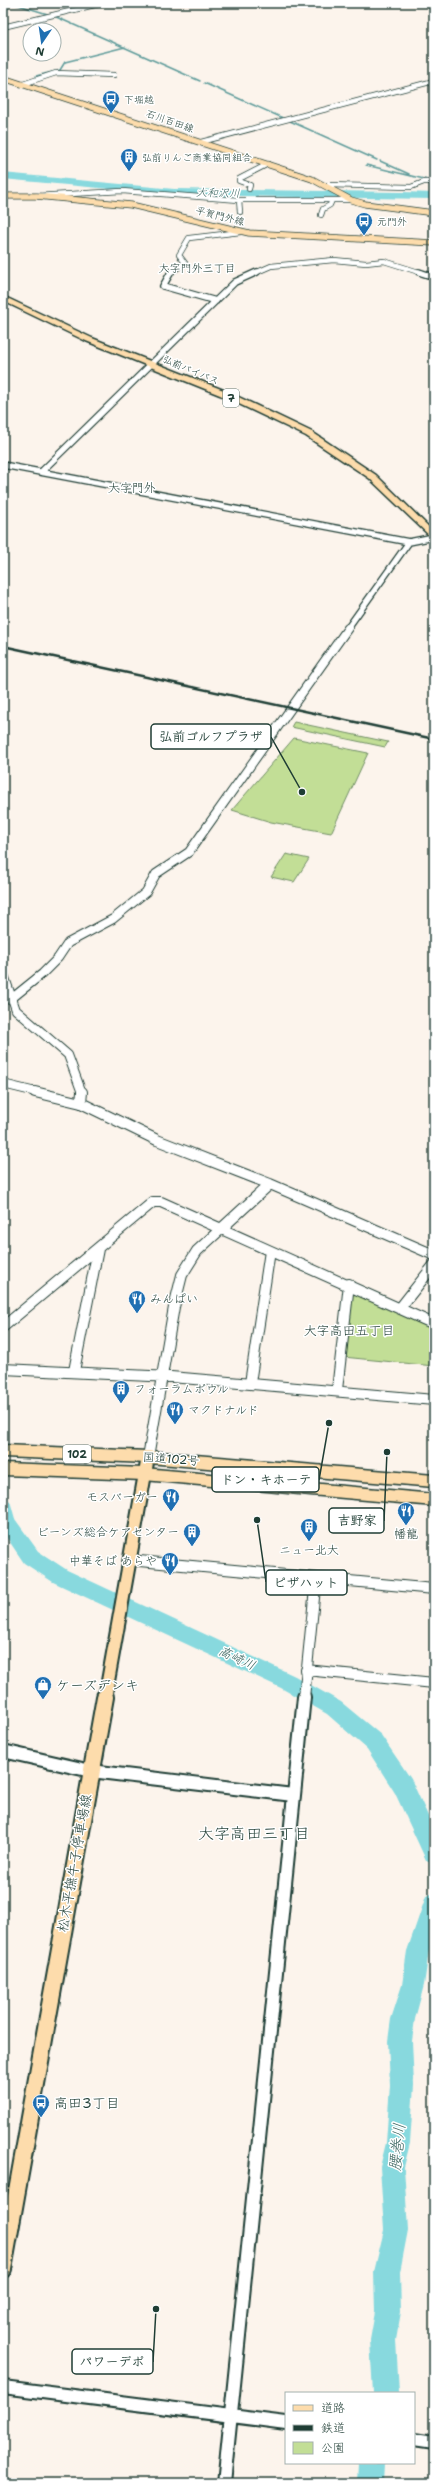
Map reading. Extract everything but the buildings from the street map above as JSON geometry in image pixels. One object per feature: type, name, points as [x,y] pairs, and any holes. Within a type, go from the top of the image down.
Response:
[{"type":"highway","name":"弘前バイパス","points":[[3,292],[46,316],[265,413],[330,447],[387,488],[434,537]]},
{"type":"highway","name":"弘前バイパス","points":[[3,298],[59,327],[253,402],[319,434],[382,475],[403,493],[434,526]]},
{"type":"highway","name":"国道102号","points":[[4,1451],[148,1457],[434,1482]]},
{"type":"highway","name":"国道102号","points":[[6,1469],[144,1474],[434,1500]]},
{"type":"main road","name":"石川百田線","points":[[3,78],[268,164],[328,186],[349,199]]},
{"type":"main road","name":"平賀門外線","points":[[3,196],[36,196],[132,205],[241,232],[434,243]]},
{"type":"main road","points":[[349,199],[375,206],[434,213]]},
{"type":"main road","name":"松木平撫牛子停車場線","points":[[3,2269],[148,1457]]},
{"type":"street","points":[[3,27],[103,3]]},
{"type":"street","points":[[23,84],[56,73],[114,75]]},
{"type":"street","points":[[201,142],[434,81]]},
{"type":"street","points":[[249,189],[250,185],[239,181],[239,178],[268,164]]},
{"type":"street","points":[[328,186],[411,187],[424,182],[434,182]]},
{"type":"street","points":[[36,196],[122,191],[239,200],[349,199]]},
{"type":"street","points":[[239,200],[240,212]]},
{"type":"street","points":[[322,215],[323,209],[330,204],[332,200]]},
{"type":"street","points":[[428,217],[434,213]]},
{"type":"street","points":[[216,301],[163,286],[169,274],[185,263],[179,255],[188,239],[241,232]]},
{"type":"street","points":[[41,472],[235,282],[271,266],[291,263],[316,264],[334,260],[366,263],[384,260],[434,277]]},
{"type":"street","points":[[3,465],[409,542],[434,537]]},
{"type":"street","points":[[7,999],[42,974],[58,958],[68,943],[113,919],[146,892],[156,874],[189,852],[409,542]]},
{"type":"street","points":[[3,972],[7,999],[16,1010],[68,1055],[82,1093],[81,1102]]},
{"type":"street","points":[[3,1084],[81,1102],[157,1140],[270,1184],[434,1255]]},
{"type":"street","points":[[148,1457],[161,1376],[182,1275],[197,1250],[270,1184]]},
{"type":"street","points":[[3,1327],[153,1202],[160,1202],[349,1284],[434,1324]]},
{"type":"street","points":[[74,1371],[98,1249]]},
{"type":"street","points":[[250,1383],[270,1250]]},
{"type":"street","points":[[400,1308],[434,1265]]},
{"type":"street","points":[[338,1390],[343,1322],[349,1284]]},
{"type":"street","points":[[3,1369],[161,1376],[338,1390],[434,1400]]},
{"type":"street","points":[[129,1560],[434,1590]]},
{"type":"street","points":[[224,2483],[229,2415],[316,1578]]},
{"type":"street","points":[[306,1674],[434,1683]]},
{"type":"street","points":[[3,1751],[91,1771],[293,1795]]},
{"type":"street","points":[[3,2387],[285,2423]]},
{"type":"street","points":[[415,2440],[434,2443]]},
{"type":"green space","points":[[294,722],[388,742],[385,747],[291,727]]},
{"type":"green space","points":[[294,738],[368,753],[331,833],[271,822],[232,810]]},
{"type":"green space","points":[[286,854],[309,859],[294,882],[271,877]]},
{"type":"green space","points":[[351,1291],[434,1327],[434,1366],[343,1357]]},
{"type":"waterway","points":[[12,3],[54,16],[124,47]]},
{"type":"waterway","points":[[36,76],[60,70],[65,62],[124,47]]},
{"type":"waterway","points":[[124,47],[200,81]]},
{"type":"waterway","points":[[204,83],[285,119]]},
{"type":"waterway","points":[[290,121],[377,160]]},
{"type":"waterway","points":[[380,161],[409,174]]},
{"type":"waterway","points":[[366,165],[428,180]]},
{"type":"waterway","name":"大和沢川","points":[[3,176],[174,192],[434,196]]},
{"type":"waterway","name":"高崎川","points":[[3,1506],[6,1521],[31,1557],[60,1576],[288,1682],[334,1708],[374,1742],[403,1786],[434,1853]]},
{"type":"waterway","name":"腰巻川","points":[[386,2392],[383,2340],[388,2312],[387,2272],[396,2230],[392,2167],[398,2143],[402,2085],[400,2041],[403,2019],[413,1985],[418,1951],[434,1903]]},
{"type":"waterway","name":"腰巻川","points":[[370,2483],[371,2464]]},
{"type":"railway","points":[[3,646],[434,739]]},
{"type":"place","name":"下堀越","points":[[111,114]]},
{"type":"place","name":"弘前りんご商業協同組合","points":[[129,172]]},
{"type":"place","name":"元門外","points":[[364,236]]},
{"type":"place","name":"弘前ゴルフプラザ","points":[[302,792]]},
{"type":"place","name":"みんぱい","points":[[137,1314]]},
{"type":"place","name":"フォーラムボウル","points":[[121,1404]]},
{"type":"place","name":"ドン・キホーテ","points":[[329,1423]]},
{"type":"place","name":"マクドナルド","points":[[175,1425]]},
{"type":"place","name":"吉野家","points":[[387,1452]]},
{"type":"place","name":"モスバーガー","points":[[171,1512]]},
{"type":"place","name":"ピザハット","points":[[257,1520]]},
{"type":"place","name":"幡龍","points":[[406,1526]]},
{"type":"place","name":"ニュー北大","points":[[309,1542]]},
{"type":"place","name":"ビーンズ総合ケアセンター","points":[[192,1547]]},
{"type":"place","name":"中華そば あらや","points":[[170,1576]]},
{"type":"place","name":"ケーズデンキ","points":[[43,1700]]},
{"type":"place","name":"高田3丁目","points":[[41,2118]]},
{"type":"place","name":"パワーデポ","points":[[156,2309]]},
{"type":"district","name":"大字門外三丁目","points":[[197,268]]},
{"type":"district","name":"大字門外","points":[[132,488]]},
{"type":"district","name":"大字高田五丁目","points":[[349,1330]]},
{"type":"district","name":"大字高田三丁目","points":[[254,1833]]}]
